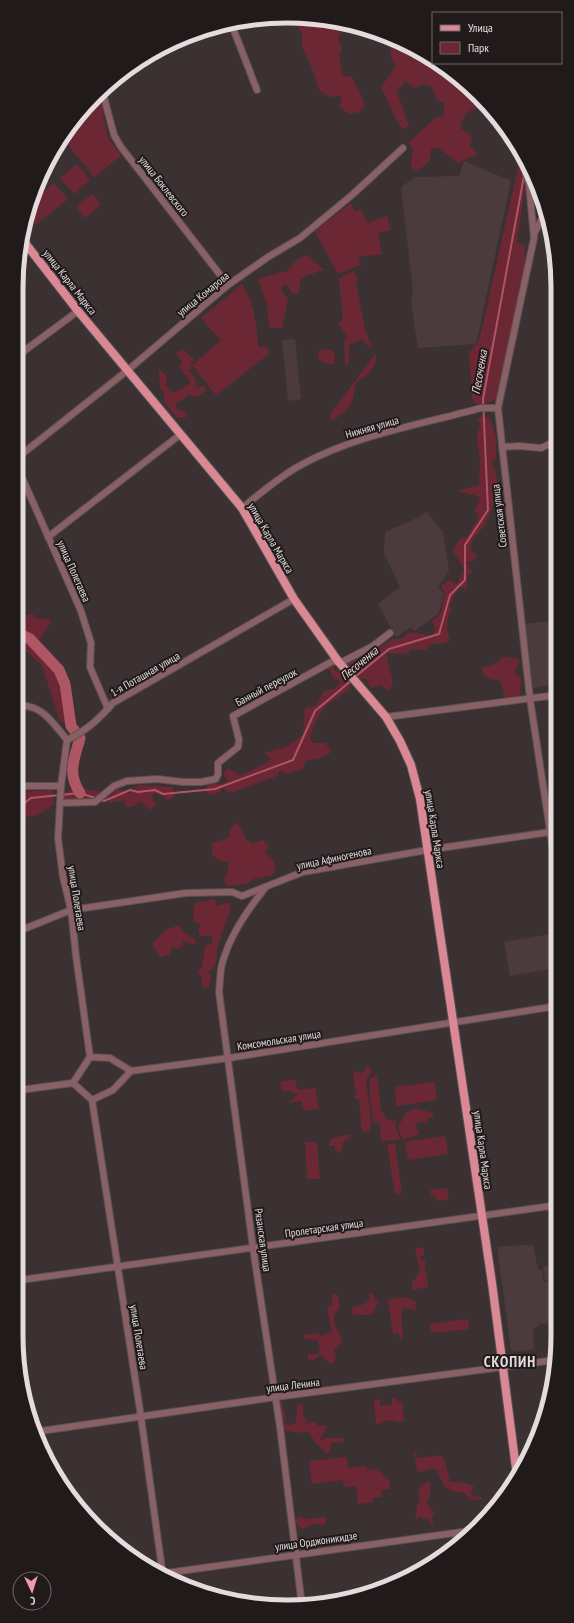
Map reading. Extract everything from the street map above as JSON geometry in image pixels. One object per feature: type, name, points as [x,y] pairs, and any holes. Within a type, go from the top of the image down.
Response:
[{"type":"main road","name":"улица Карла Маркса","points":[[27,244],[78,310],[242,508],[294,599],[340,663],[386,717],[400,741],[411,765],[420,799],[454,1023],[516,1468]]},
{"type":"street","points":[[233,28],[257,90]]},
{"type":"street","name":"улица Боклевского","points":[[104,97],[114,135],[121,147],[228,285]]},
{"type":"street","name":"улица Комарова","points":[[23,453],[128,370],[228,285],[268,257],[300,238],[352,195],[403,148]]},
{"type":"street","name":"Советская улица","points":[[527,177],[534,238],[498,408],[530,699],[551,838]]},
{"type":"street","points":[[534,238],[535,232],[542,218]]},
{"type":"street","points":[[23,352],[78,310]]},
{"type":"street","name":"Нижняя улица","points":[[242,508],[276,481],[302,464],[355,440],[481,408],[498,408]]},
{"type":"street","points":[[48,537],[181,434]]},
{"type":"street","points":[[502,447],[519,446],[541,448],[551,443]]},
{"type":"street","name":"улица Полетаева","points":[[23,480],[81,611],[92,643],[90,666],[108,709]]},
{"type":"street","name":"1-я Поташная улица","points":[[67,740],[84,732],[113,703],[294,599]]},
{"type":"street","name":"Банный переулок","points":[[60,803],[95,802],[114,786],[127,781],[158,779],[183,782],[201,782],[216,779],[218,774],[218,762],[238,747],[239,740],[233,716],[333,661],[340,663],[373,646],[390,633]]},
{"type":"street","points":[[386,717],[551,696]]},
{"type":"street","points":[[23,706],[35,707],[50,720],[67,740]]},
{"type":"street","name":"улица Полетаева","points":[[67,740],[60,786],[58,838],[71,910],[74,943],[90,1057]]},
{"type":"street","points":[[23,786],[60,786]]},
{"type":"street","name":"улица Афиногенова","points":[[23,929],[71,910],[186,893],[232,892],[242,896],[303,872],[427,850],[550,832]]},
{"type":"street","name":"Рязанская улица","points":[[265,888],[249,908],[233,935],[222,965],[219,992],[229,1058],[253,1248],[276,1397],[301,1599]]},
{"type":"street","name":"Комсомольская улица","points":[[131,1070],[229,1058],[551,1007]]},
{"type":"street","points":[[23,1090],[73,1083],[90,1057],[110,1058],[131,1070],[113,1090],[92,1100],[73,1083]]},
{"type":"street","name":"улица Полетаева","points":[[92,1100],[141,1417],[160,1568]]},
{"type":"street","name":"Пролетарская улица","points":[[23,1280],[551,1206]]},
{"type":"street","name":"улица Ленина","points":[[41,1431],[276,1397],[550,1361]]},
{"type":"street","name":"улица Орджоникидзе","points":[[170,1573],[464,1532]]},
{"type":"shaded area","points":[[464,161],[511,181],[476,344],[418,348],[411,303],[413,291],[401,187],[415,177],[459,176]]},
{"type":"shaded area","points":[[295,339],[301,399],[288,401],[282,340]]},
{"type":"shaded area","points":[[426,512],[443,532],[449,571],[438,587],[444,594],[438,614],[414,631],[411,627],[396,637],[378,604],[400,587],[384,553],[385,532],[421,516]]},
{"type":"shaded area","points":[[551,621],[551,685],[533,688],[525,624]]},
{"type":"shaded area","points":[[551,934],[551,969],[510,976],[504,942]]},
{"type":"shaded area","points":[[533,1245],[538,1270],[542,1270],[544,1282],[551,1282],[551,1323],[540,1324],[533,1330],[534,1349],[514,1352],[511,1349],[497,1247]]},
{"type":"shaded area","points":[[551,1265],[551,1280],[545,1281],[543,1267]]},
{"type":"green space","points":[[294,23],[321,25],[341,29],[341,33],[338,37],[342,49],[339,56],[343,76],[352,77],[361,95],[365,106],[359,112],[349,114],[339,106],[342,97],[330,97],[319,90],[314,73],[302,46],[302,32]]},
{"type":"green space","points":[[392,45],[407,52],[411,59],[415,56],[434,67],[474,100],[480,107],[470,111],[464,117],[461,124],[461,129],[472,137],[470,146],[478,154],[458,163],[439,148],[431,149],[430,160],[417,172],[411,166],[413,149],[408,143],[437,117],[444,117],[444,103],[437,100],[431,86],[424,84],[415,88],[405,81],[397,92],[409,126],[403,129],[398,123],[381,87],[396,66],[390,55]]},
{"type":"green space","points":[[100,100],[108,138],[121,156],[94,177],[66,142]]},
{"type":"green space","points":[[519,161],[527,177],[517,242],[525,246],[525,262],[498,397],[488,403],[476,404],[472,397],[469,353],[477,344],[481,333]]},
{"type":"green space","points":[[77,164],[90,180],[74,194],[60,178]]},
{"type":"green space","points":[[54,183],[68,199],[35,225],[32,220],[40,195]]},
{"type":"green space","points":[[92,194],[101,205],[85,218],[76,207]]},
{"type":"green space","points":[[351,203],[355,212],[361,209],[368,223],[387,216],[391,230],[378,233],[382,254],[358,257],[361,265],[338,274],[315,231]]},
{"type":"green space","points":[[306,255],[324,270],[305,276],[300,280],[299,295],[290,292],[289,286],[284,285],[281,289],[288,300],[282,328],[269,328],[267,305],[258,279],[287,271],[296,261]]},
{"type":"green space","points":[[353,271],[359,280],[356,282],[365,330],[372,347],[368,347],[363,339],[349,344],[349,363],[345,365],[344,343],[347,336],[338,324],[343,319],[339,279]]},
{"type":"green space","points":[[242,284],[252,306],[257,330],[258,347],[268,347],[269,354],[216,395],[192,365],[221,341],[201,318]]},
{"type":"green space","points":[[182,349],[195,360],[190,364],[192,369],[188,370],[196,379],[196,387],[205,386],[206,391],[196,397],[188,395],[175,405],[177,409],[185,411],[187,417],[177,418],[164,401],[164,393],[160,388],[159,368],[167,377],[166,386],[174,393],[191,383],[179,366],[183,362],[176,353]]},
{"type":"green space","points":[[329,349],[335,353],[334,364],[326,364],[319,359],[318,351]]},
{"type":"green space","points":[[376,353],[375,363],[371,370],[368,374],[356,382],[350,405],[344,412],[332,421],[329,416]]},
{"type":"green space","points":[[483,416],[490,418],[496,438],[496,458],[491,463],[497,477],[497,492],[490,515],[484,526],[472,541],[470,551],[477,554],[474,561],[466,562],[472,572],[467,576],[467,589],[459,587],[449,606],[451,610],[447,625],[450,641],[429,645],[426,650],[411,649],[407,654],[386,653],[393,684],[387,691],[381,684],[372,688],[368,684],[367,679],[359,678],[349,664],[350,661],[355,660],[357,663],[392,639],[401,639],[410,632],[431,636],[436,630],[432,621],[441,613],[445,593],[441,586],[449,580],[457,584],[464,569],[453,551],[460,538],[467,537],[479,517],[475,510],[480,498],[475,495],[457,491],[479,485],[480,460],[477,438],[480,424],[477,418]]},
{"type":"green space","points":[[33,614],[35,618],[52,620],[39,640],[62,668],[73,701],[75,720],[65,724],[60,721],[42,665],[23,650],[23,616]]},
{"type":"green space","points":[[504,657],[518,658],[519,664],[516,666],[515,673],[521,678],[520,697],[504,699],[503,689],[499,679],[492,680],[483,675],[482,668],[496,663]]},
{"type":"green space","points":[[330,659],[334,664],[334,670],[339,672],[351,687],[325,707],[317,720],[310,738],[312,743],[325,743],[332,752],[317,759],[307,760],[302,769],[288,774],[279,771],[277,776],[231,793],[221,787],[221,792],[210,795],[205,792],[208,784],[221,784],[228,781],[223,773],[228,768],[241,776],[272,759],[263,753],[286,747],[303,735],[305,708],[316,706],[324,691],[335,689],[340,682],[338,679],[334,679],[330,671],[326,668],[327,660]]},
{"type":"green space","points":[[81,736],[84,737],[78,758],[68,763],[74,741]]},
{"type":"green space","points":[[70,767],[76,767],[76,780],[83,789],[102,792],[96,805],[89,806],[81,799],[64,800],[64,793],[74,790],[70,785]]},
{"type":"green space","points":[[138,785],[173,787],[175,797],[167,800],[164,796],[154,793],[152,797],[156,804],[150,810],[139,801],[133,807],[126,807],[124,800],[110,803],[110,796],[117,789],[130,794]]},
{"type":"green space","points":[[52,790],[54,804],[39,814],[23,816],[23,792]]},
{"type":"green space","points":[[238,823],[247,840],[253,844],[262,840],[269,845],[265,852],[273,860],[276,867],[273,875],[253,879],[248,884],[227,886],[224,879],[228,870],[229,862],[219,861],[212,854],[211,843],[229,838],[231,826]]},
{"type":"green space","points":[[215,899],[216,906],[230,902],[231,906],[217,949],[216,964],[212,970],[208,972],[211,977],[209,987],[203,988],[201,977],[197,970],[202,967],[205,946],[211,944],[213,940],[212,936],[200,936],[198,929],[201,925],[194,921],[193,913],[195,903]]},
{"type":"green space","points":[[180,925],[181,930],[195,939],[196,944],[187,943],[183,940],[183,946],[177,949],[172,947],[170,954],[161,957],[152,944],[165,930]]},
{"type":"green space","points":[[368,1066],[372,1071],[366,1080],[371,1120],[370,1130],[362,1133],[359,1100],[354,1097],[354,1095],[357,1094],[354,1084],[354,1071],[362,1073]]},
{"type":"green space","points":[[377,1074],[381,1110],[388,1120],[397,1121],[395,1125],[400,1140],[381,1141],[380,1123],[374,1123],[370,1102],[370,1079]]},
{"type":"green space","points":[[295,1080],[298,1090],[315,1088],[319,1108],[304,1111],[301,1101],[288,1103],[297,1095],[293,1091],[282,1091],[280,1081]]},
{"type":"green space","points":[[435,1082],[437,1100],[396,1106],[395,1087]]},
{"type":"green space","points":[[415,1108],[433,1113],[433,1116],[427,1119],[428,1122],[426,1124],[423,1121],[417,1123],[416,1127],[419,1134],[403,1140],[398,1127],[406,1113]]},
{"type":"green space","points":[[350,1134],[351,1138],[344,1141],[340,1153],[335,1150],[335,1146],[329,1146],[330,1139]]},
{"type":"green space","points":[[445,1136],[448,1154],[408,1160],[405,1142]]},
{"type":"green space","points":[[305,1142],[317,1142],[320,1179],[307,1179]]},
{"type":"green space","points":[[395,1144],[402,1193],[395,1194],[387,1145]]},
{"type":"green space","points":[[447,1188],[449,1200],[437,1201],[435,1195],[431,1195],[430,1190]]},
{"type":"green space","points":[[419,1247],[424,1248],[424,1255],[420,1257],[422,1260],[425,1260],[425,1271],[427,1273],[428,1287],[412,1290],[412,1283],[420,1271],[415,1249]]},
{"type":"green space","points":[[369,1293],[373,1294],[374,1301],[377,1299],[379,1302],[371,1315],[353,1315],[352,1307],[362,1305],[370,1301]]},
{"type":"green space","points":[[332,1294],[335,1294],[338,1297],[340,1308],[334,1314],[334,1325],[339,1332],[342,1342],[334,1350],[336,1360],[331,1364],[321,1355],[314,1360],[308,1360],[308,1354],[318,1354],[320,1347],[317,1340],[304,1339],[304,1335],[319,1333],[321,1337],[332,1332],[327,1308],[332,1305]]},
{"type":"green space","points":[[403,1297],[415,1301],[416,1310],[405,1308],[401,1310],[403,1338],[401,1341],[398,1333],[393,1334],[388,1300]]},
{"type":"green space","points":[[468,1319],[469,1329],[431,1333],[430,1324]]},
{"type":"green space","points":[[392,1398],[397,1398],[398,1402],[402,1401],[404,1421],[383,1421],[383,1423],[376,1424],[374,1400],[380,1399],[380,1406],[392,1405]]},
{"type":"green space","points":[[282,1403],[286,1419],[283,1423],[290,1425],[296,1423],[297,1405],[302,1404],[304,1418],[307,1419],[306,1424],[316,1421],[318,1426],[327,1426],[320,1440],[327,1438],[343,1438],[343,1442],[331,1443],[330,1451],[327,1454],[316,1443],[308,1431],[301,1433],[283,1430],[279,1404]]},
{"type":"green space","points":[[415,1450],[417,1458],[440,1455],[445,1461],[450,1482],[460,1482],[474,1486],[470,1493],[473,1496],[481,1497],[482,1499],[471,1500],[464,1493],[452,1491],[444,1486],[437,1470],[431,1468],[421,1472],[417,1471]]},
{"type":"green space","points":[[347,1457],[348,1468],[367,1466],[367,1471],[377,1469],[389,1480],[390,1489],[381,1490],[382,1497],[373,1498],[374,1502],[358,1504],[356,1486],[344,1487],[343,1480],[312,1484],[309,1461]]},
{"type":"green space","points":[[430,1481],[430,1496],[426,1502],[434,1512],[432,1518],[433,1525],[431,1526],[429,1518],[423,1519],[421,1516],[415,1519],[420,1500],[418,1496],[420,1486]]},
{"type":"green space","points":[[300,1516],[304,1519],[325,1517],[326,1523],[323,1525],[314,1524],[303,1529],[295,1523],[296,1518]]},
{"type":"waterway","name":"Песоченка","points":[[355,677],[389,649],[439,634],[450,595],[465,580],[465,545],[488,510],[483,399],[524,176]]},
{"type":"waterway","points":[[23,636],[30,639],[59,670],[65,684],[71,726],[80,738],[73,766],[74,779],[80,793]]},
{"type":"waterway","name":"Песоченка","points":[[23,804],[31,798],[80,793],[104,801],[130,790],[138,792],[155,790],[163,794],[215,789],[293,760],[315,711],[352,680]]},
{"type":"district","name":"СКОПИН","points":[[510,1361]]}]
